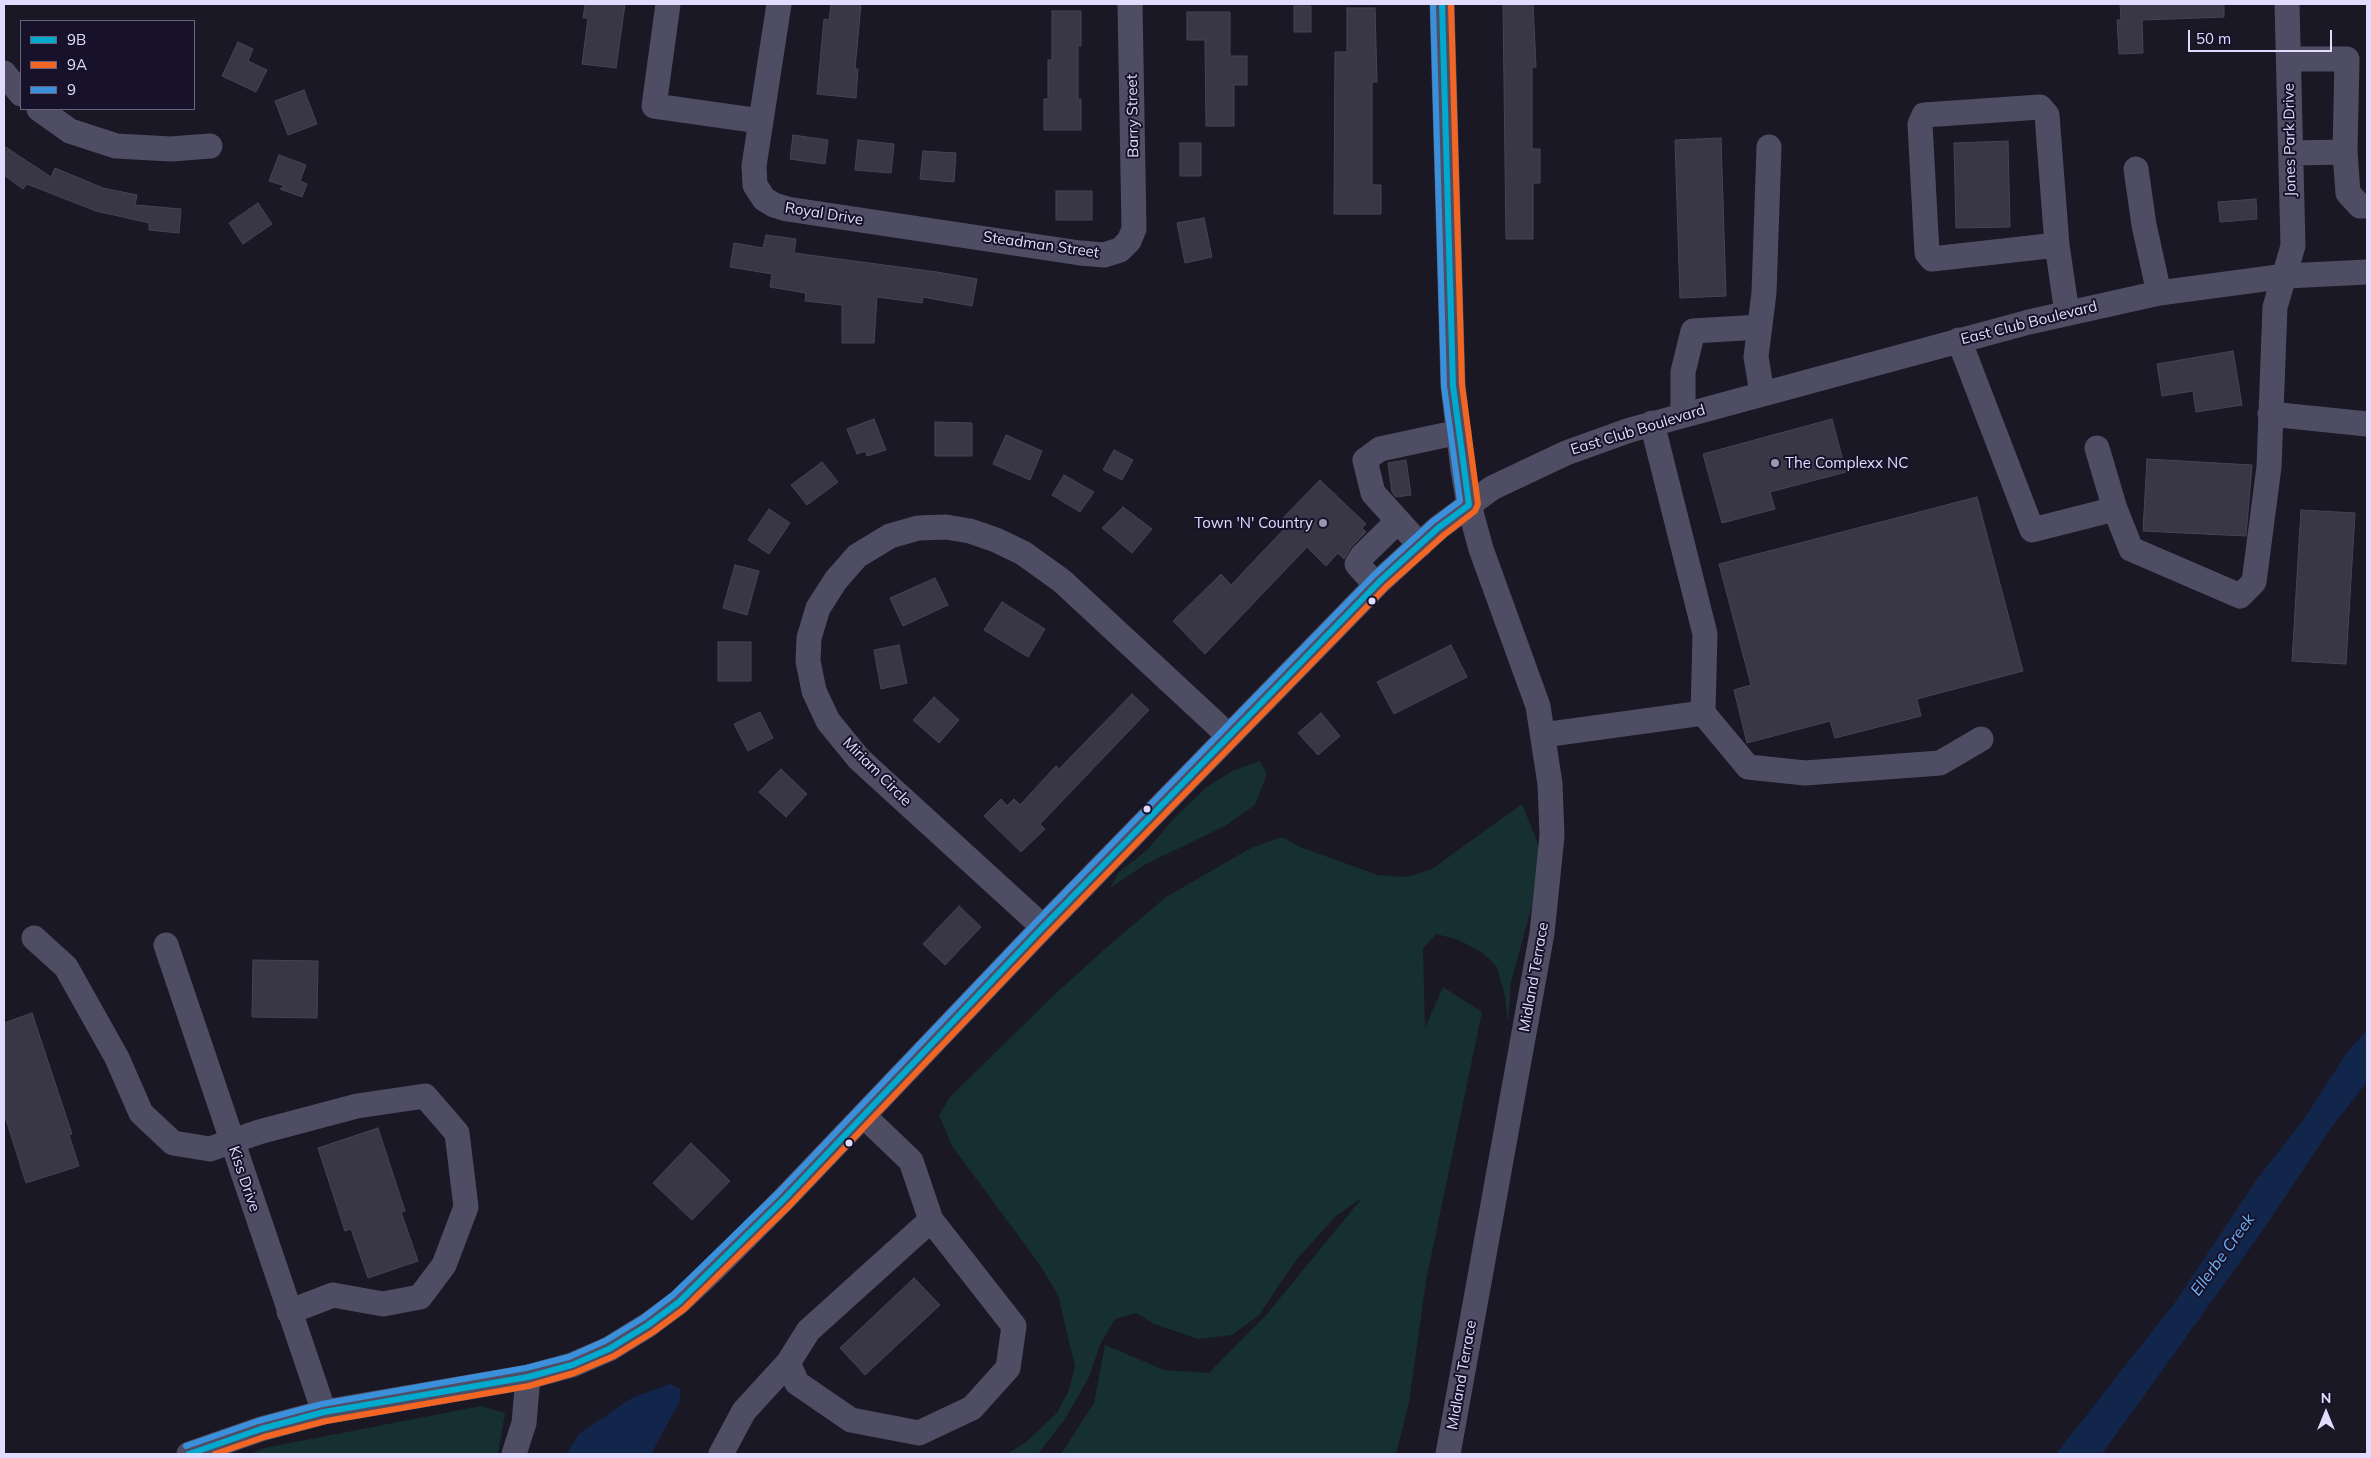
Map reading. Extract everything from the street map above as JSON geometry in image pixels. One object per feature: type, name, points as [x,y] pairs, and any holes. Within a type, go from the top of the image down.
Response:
[{"type":"street","points":[[668,4],[654,106],[760,121]]},
{"type":"street","name":"Royal Drive","points":[[779,4],[754,166],[755,185],[764,199],[774,206],[937,230]]},
{"type":"street","name":"Barry Street","points":[[1130,4],[1134,229]]},
{"type":"street","name":"Midland Terrace","points":[[1442,4],[1453,386],[1458,432],[1469,506],[1481,549],[1535,698],[1543,735],[1550,784],[1552,836],[1542,933],[1448,1454]]},
{"type":"street","name":"Jones Park Drive","points":[[2115,509],[2131,549],[2240,596],[2254,582],[2269,467],[2275,307],[2286,276],[2293,246],[2287,4]]},
{"type":"street","points":[[2288,58],[2346,59],[2348,193],[2360,206],[2367,206]]},
{"type":"street","points":[[4,73],[20,93]]},
{"type":"street","points":[[2057,245],[1932,259],[1927,253],[1926,243],[1920,124],[1924,115],[2040,107],[2048,115],[2057,245],[2067,313]]},
{"type":"street","points":[[40,110],[70,131],[116,146],[171,150],[210,146]]},
{"type":"street","points":[[1762,393],[1756,357],[1764,293],[1769,147]]},
{"type":"street","points":[[2291,153],[2346,152]]},
{"type":"street","points":[[2136,169],[2144,225],[2158,293]]},
{"type":"street","name":"Steadman Street","points":[[937,230],[1080,253],[1104,255],[1120,250],[1129,241],[1134,229]]},
{"type":"street","name":"East Club Boulevard","points":[[189,1454],[261,1429],[324,1412],[528,1376],[572,1365],[609,1349],[648,1325],[679,1302],[784,1199],[1044,927],[1376,586],[1420,545],[1492,488],[1566,453],[1652,424],[1959,340],[2067,313],[2158,293],[2286,276],[2367,272]]},
{"type":"street","points":[[1684,415],[1684,372],[1693,331],[1760,328]]},
{"type":"street","points":[[1959,340],[2032,530],[2115,509],[2097,448]]},
{"type":"street","points":[[2270,414],[2367,424]]},
{"type":"street","points":[[1652,424],[1705,634],[1703,713],[1748,767],[1805,773],[1940,763],[1982,739]]},
{"type":"street","points":[[1420,545],[1373,493],[1365,460],[1380,449],[1420,438],[1458,432]]},
{"type":"street","points":[[1376,586],[1357,564],[1362,556],[1398,521]]},
{"type":"street","name":"Miriam Circle","points":[[1044,927],[859,759],[828,721],[814,691],[808,661],[809,638],[818,608],[836,580],[857,556],[890,536],[918,528],[946,527],[970,531],[996,540],[1023,553],[1062,581],[1229,736]]},
{"type":"street","points":[[1543,735],[1703,713]]},
{"type":"street","points":[[34,938],[66,967],[118,1058],[141,1113],[173,1143],[210,1149],[357,1106],[425,1096],[457,1133],[466,1207],[444,1265],[420,1297],[383,1304],[332,1295],[289,1312]]},
{"type":"street","name":"Kiss Drive","points":[[166,945],[231,1142],[324,1412]]},
{"type":"street","points":[[788,1363],[797,1383],[851,1420],[919,1433],[972,1408],[1008,1368],[1014,1326],[931,1220],[911,1161],[864,1116]]},
{"type":"street","points":[[721,1454],[744,1411],[788,1363],[808,1331],[931,1220]]},
{"type":"street","points":[[514,1454],[524,1423],[528,1376]]},
{"type":"green space","points":[[1260,761],[1267,774],[1255,805],[1225,826],[1146,864],[1110,888],[1119,872],[1146,851],[1176,816],[1208,786],[1234,770]]},
{"type":"green space","points":[[1522,804],[1539,846],[1532,906],[1511,982],[1508,1024],[1505,996],[1497,967],[1483,953],[1459,940],[1436,934],[1423,949],[1425,1028],[1443,987],[1482,1012],[1426,1281],[1409,1403],[1396,1454],[1061,1454],[1094,1403],[1105,1345],[1164,1370],[1209,1373],[1267,1314],[1362,1198],[1337,1215],[1296,1260],[1259,1315],[1232,1335],[1198,1339],[1154,1324],[1136,1313],[1115,1319],[1100,1345],[1089,1377],[1065,1419],[1038,1454],[1007,1454],[1026,1442],[1057,1413],[1069,1390],[1075,1366],[1058,1295],[1040,1265],[952,1146],[939,1115],[950,1097],[1053,996],[1166,897],[1251,848],[1282,837],[1300,847],[1378,875],[1407,877],[1432,869]]},
{"type":"green space","points":[[481,1406],[505,1413],[498,1454],[250,1454],[264,1448]]},
{"type":"water","name":"Ellerbe Creek","points":[[2367,1030],[2367,1082],[2331,1128],[2263,1230],[2102,1454],[2056,1454],[2176,1301],[2257,1179],[2304,1119],[2347,1052]]},
{"type":"water","points":[[670,1384],[680,1389],[680,1401],[651,1454],[566,1454],[580,1433],[632,1398]]},
{"type":"building","points":[[585,4],[625,4],[616,68],[582,64],[588,18],[583,18]]},
{"type":"building","points":[[831,4],[861,4],[855,69],[858,69],[856,98],[817,94],[824,19],[829,20]]},
{"type":"building","points":[[1503,4],[1533,4],[1536,67],[1532,67],[1532,149],[1540,149],[1540,183],[1533,183],[1533,239],[1506,239]]},
{"type":"building","points":[[2120,4],[2224,4],[2224,17],[2142,20],[2143,53],[2119,54],[2117,20],[2121,20]]},
{"type":"building","points":[[1294,6],[1311,6],[1311,32],[1294,32]]},
{"type":"building","points":[[1347,8],[1375,8],[1377,82],[1372,82],[1372,185],[1381,185],[1381,214],[1334,214],[1335,52],[1347,52]]},
{"type":"building","points":[[1052,11],[1081,11],[1081,46],[1078,46],[1078,99],[1081,99],[1081,130],[1044,130],[1044,99],[1048,99],[1048,60],[1052,60]]},
{"type":"building","points":[[1187,12],[1230,12],[1230,56],[1247,56],[1247,85],[1234,85],[1234,126],[1206,126],[1205,40],[1187,40]]},
{"type":"building","points":[[238,42],[253,49],[248,61],[267,70],[256,92],[222,76]]},
{"type":"building","points":[[304,90],[317,124],[288,135],[275,101]]},
{"type":"building","points":[[793,135],[828,140],[825,164],[790,159]]},
{"type":"building","points":[[1721,138],[1726,296],[1680,298],[1675,140]]},
{"type":"building","points":[[858,140],[894,144],[891,173],[855,170]]},
{"type":"building","points":[[2008,141],[2010,227],[1956,228],[1954,143]]},
{"type":"building","points":[[1180,143],[1201,143],[1201,176],[1180,176]]},
{"type":"building","points":[[4,146],[51,177],[55,168],[103,188],[137,195],[135,205],[181,209],[179,233],[149,230],[149,223],[96,211],[27,184],[23,189],[4,175]]},
{"type":"building","points":[[923,151],[956,153],[954,182],[920,179]]},
{"type":"building","points":[[279,155],[306,165],[300,181],[307,184],[302,197],[280,189],[285,186],[269,181]]},
{"type":"building","points":[[1056,191],[1092,191],[1092,220],[1056,220]]},
{"type":"building","points":[[2256,199],[2257,219],[2220,222],[2218,202]]},
{"type":"building","points":[[258,203],[272,224],[243,244],[229,223]]},
{"type":"building","points":[[1204,218],[1212,257],[1185,263],[1177,223]]},
{"type":"building","points":[[766,235],[796,239],[794,253],[977,279],[972,306],[923,297],[922,303],[877,297],[874,343],[842,343],[842,305],[805,301],[806,293],[770,287],[772,274],[730,267],[734,243],[763,248]]},
{"type":"building","points":[[2233,351],[2242,405],[2196,412],[2193,391],[2162,396],[2157,364]]},
{"type":"building","points":[[874,419],[886,450],[867,456],[865,451],[857,454],[847,429]]},
{"type":"building","name":"The Complexx NC","points":[[1832,419],[1846,472],[1770,492],[1775,509],[1722,523],[1703,454]]},
{"type":"building","points":[[935,422],[972,423],[972,456],[935,456]]},
{"type":"building","points":[[1006,435],[1042,451],[1030,480],[993,464]]},
{"type":"building","points":[[1114,450],[1133,460],[1122,480],[1103,470]]},
{"type":"building","points":[[2147,459],[2252,465],[2246,536],[2143,531]]},
{"type":"building","points":[[1406,460],[1411,495],[1396,497],[1392,492],[1388,463]]},
{"type":"building","points":[[822,462],[838,482],[807,505],[791,485]]},
{"type":"building","points":[[1064,475],[1094,492],[1080,512],[1052,495]]},
{"type":"building","points":[[1320,480],[1366,524],[1362,528],[1366,532],[1352,546],[1344,559],[1338,553],[1326,566],[1307,547],[1205,654],[1173,621],[1221,574],[1231,585],[1286,527],[1280,521]]},
{"type":"building","points":[[1977,497],[2023,671],[1917,699],[1921,716],[1835,738],[1830,721],[1747,743],[1734,690],[1751,685],[1719,564]]},
{"type":"building","points":[[1123,507],[1152,529],[1132,553],[1102,528]]},
{"type":"building","points":[[769,509],[790,523],[769,554],[748,540]]},
{"type":"building","points":[[2301,510],[2355,513],[2346,664],[2292,661]]},
{"type":"building","points":[[735,565],[759,571],[747,615],[723,608]]},
{"type":"building","points":[[935,578],[948,605],[903,626],[890,598]]},
{"type":"building","points":[[1002,602],[1045,629],[1028,657],[984,630]]},
{"type":"building","points":[[718,642],[751,642],[751,681],[718,681]]},
{"type":"building","points":[[899,645],[907,683],[881,689],[874,650]]},
{"type":"building","points":[[1451,645],[1467,677],[1394,714],[1377,682]]},
{"type":"building","points":[[1132,694],[1149,710],[1040,824],[1045,829],[1021,852],[984,816],[1001,799],[1007,806],[1014,799],[1020,805],[1056,766],[1059,769]]},
{"type":"building","points":[[934,697],[959,720],[939,743],[913,720]]},
{"type":"building","points":[[760,712],[773,738],[748,751],[734,724]]},
{"type":"building","points":[[1321,713],[1340,736],[1318,755],[1298,733]]},
{"type":"building","points":[[781,769],[807,794],[786,817],[759,792]]},
{"type":"building","points":[[959,906],[981,927],[945,965],[923,944]]},
{"type":"building","points":[[253,960],[318,961],[317,1018],[252,1017]]},
{"type":"building","points":[[32,1013],[72,1134],[69,1135],[79,1166],[26,1183],[4,1113],[4,1023]]},
{"type":"building","points":[[378,1128],[405,1211],[401,1212],[418,1261],[368,1278],[351,1229],[345,1231],[318,1148]]},
{"type":"building","points":[[691,1143],[730,1181],[692,1220],[653,1183]]},
{"type":"building","points":[[914,1278],[940,1305],[865,1375],[840,1348]]},
{"type":"transit line","name":"9","points":[[186,1446],[258,1421],[322,1404],[526,1368],[569,1357],[605,1341],[643,1318],[673,1295],[778,1193],[1037,921],[1374,575],[1432,522],[1460,501],[1444,386],[1433,4]]},
{"type":"transit line","name":"9B","points":[[189,1454],[261,1429],[324,1412],[528,1377],[572,1365],[609,1349],[648,1325],[679,1302],[784,1199],[1043,927],[1380,581],[1438,528],[1469,505],[1453,386],[1442,4]]},
{"type":"transit line","name":"9A","points":[[215,1454],[264,1437],[326,1421],[529,1386],[574,1373],[614,1356],[653,1332],[684,1309],[790,1205],[1049,933],[1386,587],[1444,535],[1475,511],[1478,504],[1462,385],[1451,4]]},
{"type":"place","name":"The Complexx NC","points":[[1775,463]]},
{"type":"place","name":"Town 'N' Country","points":[[1323,523]]}]
